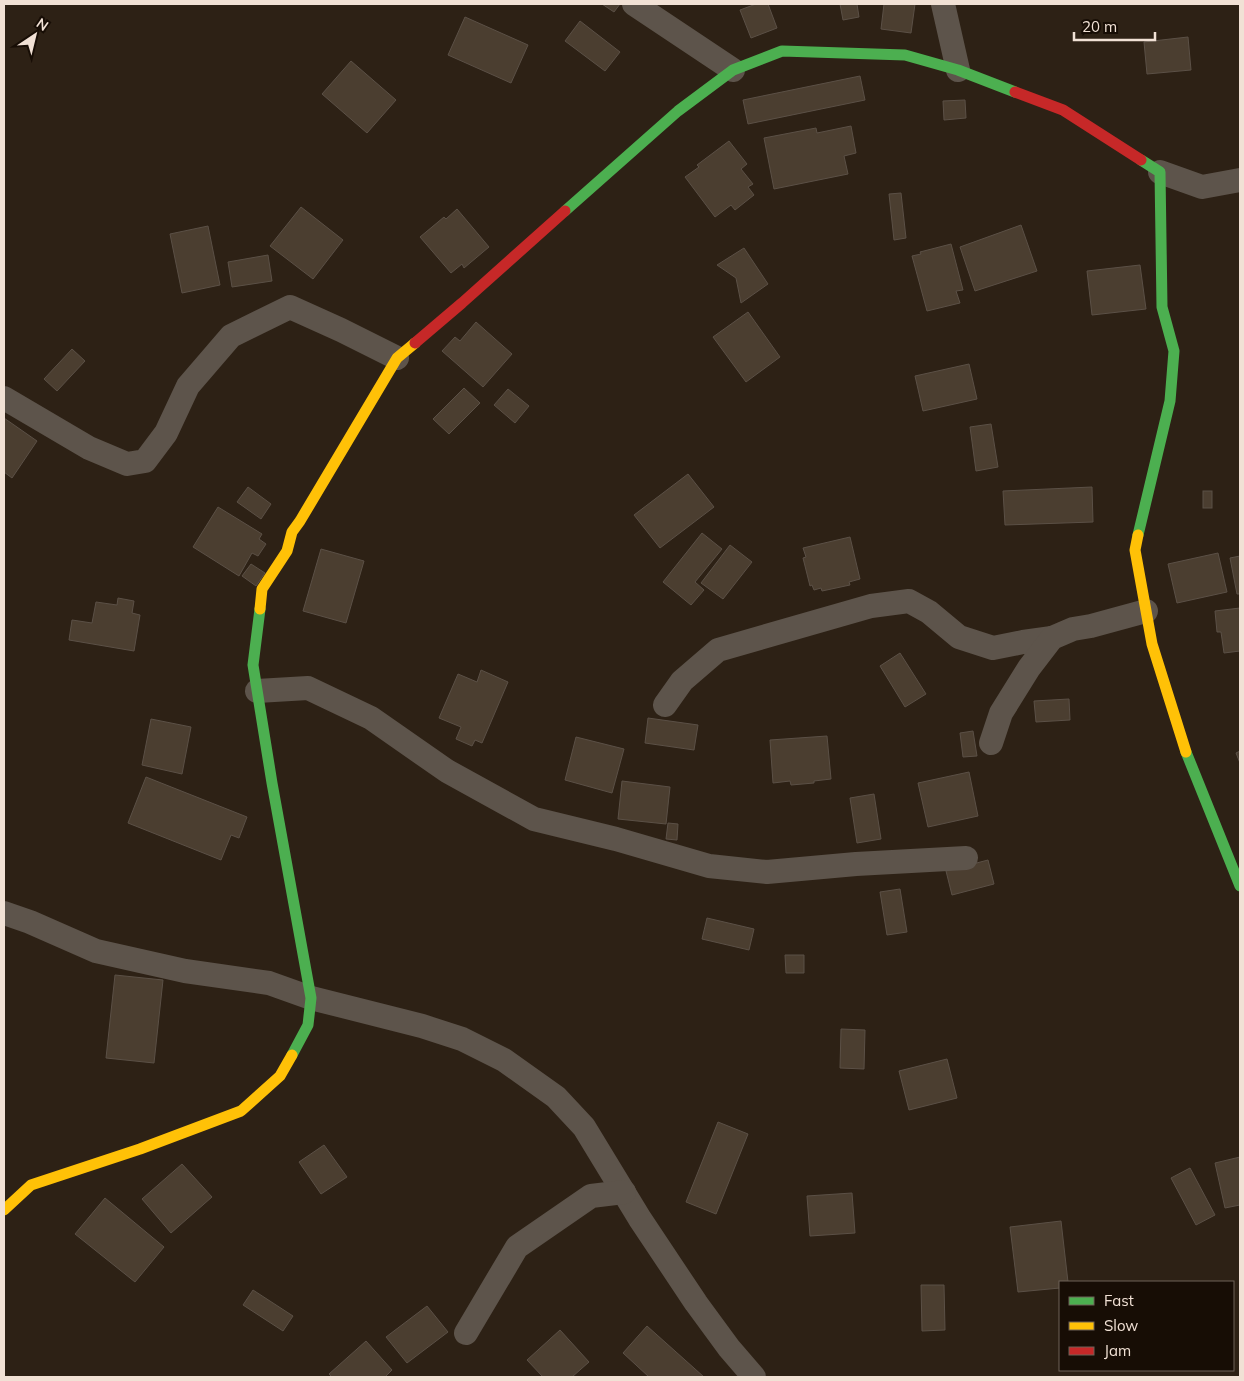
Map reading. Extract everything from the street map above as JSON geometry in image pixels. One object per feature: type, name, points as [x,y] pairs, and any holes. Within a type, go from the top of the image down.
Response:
[{"type":"street","points":[[634,4],[733,70]]},
{"type":"street","points":[[943,4],[958,70]]},
{"type":"street","points":[[4,1210],[31,1185],[140,1149],[241,1112],[280,1076],[308,1025],[311,998],[272,783],[253,664],[262,589],[287,551],[292,532],[397,358],[462,303],[678,111],[733,70],[782,51],[905,55],[958,70],[1063,110],[1160,172],[1202,187],[1240,180]]},
{"type":"street","points":[[1160,172],[1162,307],[1174,351],[1170,401],[1135,550],[1152,644],[1188,758],[1240,886]]},
{"type":"street","points":[[4,398],[88,448],[127,464],[145,461],[166,434],[188,386],[231,336],[290,307],[342,330],[397,358]]},
{"type":"street","points":[[665,705],[682,681],[718,650],[871,606],[908,600],[929,612],[959,637],[993,648],[1052,638],[1073,629],[1146,611]]},
{"type":"street","points":[[991,743],[1001,713],[1029,668],[1052,638]]},
{"type":"street","points":[[257,690],[308,688],[371,718],[447,771],[534,819],[616,839],[709,866],[767,872],[856,864],[966,858]]},
{"type":"street","points":[[4,913],[30,922],[96,951],[185,971],[269,983],[311,998],[422,1026],[462,1039],[504,1060],[556,1097],[584,1127],[640,1219],[696,1303],[729,1348],[754,1377]]},
{"type":"street","points":[[466,1333],[517,1247],[591,1196],[624,1192]]},
{"type":"building","points":[[602,4],[620,4],[614,12]]},
{"type":"building","points":[[756,4],[768,4],[777,28],[751,38],[740,10]]},
{"type":"building","points":[[840,4],[857,4],[859,17],[843,20]]},
{"type":"building","points":[[884,4],[915,4],[911,33],[881,29]]},
{"type":"building","points":[[465,17],[528,45],[511,83],[448,55]]},
{"type":"building","points":[[580,21],[620,52],[605,71],[565,41]]},
{"type":"building","points":[[1188,37],[1191,70],[1147,74],[1144,42]]},
{"type":"building","points":[[351,61],[396,100],[367,133],[322,94]]},
{"type":"building","points":[[860,76],[865,100],[748,124],[743,100]]},
{"type":"building","points":[[965,100],[966,118],[944,120],[943,101]]},
{"type":"building","points":[[851,126],[856,153],[844,156],[848,174],[774,189],[764,138],[816,128],[817,133]]},
{"type":"building","points":[[729,141],[747,164],[741,169],[753,184],[748,187],[754,195],[735,210],[731,205],[715,217],[685,177],[699,167],[697,165]]},
{"type":"building","points":[[901,193],[906,238],[894,240],[889,194]]},
{"type":"building","points":[[301,207],[343,240],[313,279],[270,246]]},
{"type":"building","points":[[457,209],[489,247],[464,268],[462,264],[451,273],[420,237]]},
{"type":"building","points":[[1021,225],[1037,271],[975,291],[960,247]]},
{"type":"building","points":[[208,226],[220,285],[182,293],[170,234]]},
{"type":"building","points":[[951,244],[963,290],[956,291],[960,303],[927,311],[912,256]]},
{"type":"building","points":[[744,248],[768,284],[741,303],[736,278],[717,265]]},
{"type":"building","points":[[268,255],[272,281],[232,287],[228,262]]},
{"type":"building","points":[[1140,265],[1146,309],[1092,315],[1087,271]]},
{"type":"building","points":[[748,312],[780,357],[746,382],[713,337]]},
{"type":"building","points":[[476,322],[512,354],[483,387],[442,351],[455,337],[460,341]]},
{"type":"building","points":[[72,349],[85,361],[57,391],[44,379]]},
{"type":"building","points":[[969,364],[977,399],[923,411],[915,376]]},
{"type":"building","points":[[464,388],[480,403],[449,434],[433,419]]},
{"type":"building","points":[[508,389],[529,406],[515,423],[494,405]]},
{"type":"building","points":[[4,418],[37,441],[12,478],[4,472]]},
{"type":"building","points":[[991,424],[998,467],[976,471],[970,427]]},
{"type":"building","points":[[688,474],[714,507],[660,548],[634,515]]},
{"type":"building","points":[[248,487],[271,504],[261,519],[237,502]]},
{"type":"building","points":[[1092,487],[1093,522],[1005,525],[1003,491]]},
{"type":"building","points":[[1203,491],[1212,491],[1212,508],[1203,508]]},
{"type":"building","points":[[218,507],[262,534],[259,539],[266,544],[258,556],[252,553],[239,576],[193,547]]},
{"type":"building","points":[[702,533],[722,549],[695,582],[704,590],[691,605],[663,582]]},
{"type":"building","points":[[850,537],[860,579],[849,582],[850,585],[822,591],[821,588],[814,590],[812,585],[810,586],[803,558],[806,557],[803,548]]},
{"type":"building","points":[[730,545],[752,562],[723,599],[701,583]]},
{"type":"building","points":[[321,549],[364,561],[346,623],[303,611]]},
{"type":"building","points":[[1218,553],[1227,592],[1177,603],[1168,564]]},
{"type":"building","points":[[1240,556],[1240,594],[1237,594],[1230,558]]},
{"type":"building","points":[[251,564],[265,573],[256,586],[242,576]]},
{"type":"building","points":[[118,598],[134,601],[132,613],[140,615],[134,651],[69,640],[72,620],[92,623],[96,602],[117,605]]},
{"type":"building","points":[[1240,608],[1240,651],[1224,653],[1221,632],[1217,632],[1215,611]]},
{"type":"building","points":[[900,653],[926,694],[905,707],[880,666]]},
{"type":"building","points":[[481,670],[508,682],[482,743],[475,740],[472,746],[456,739],[461,727],[439,718],[458,674],[477,682]]},
{"type":"building","points":[[1069,699],[1070,720],[1036,722],[1034,701]]},
{"type":"building","points":[[648,718],[698,725],[694,750],[645,743]]},
{"type":"building","points":[[151,719],[191,727],[182,774],[142,765]]},
{"type":"building","points":[[973,731],[977,756],[963,757],[960,733]]},
{"type":"building","points":[[827,736],[831,779],[791,785],[790,781],[773,783],[770,740]]},
{"type":"building","points":[[576,737],[624,749],[612,793],[565,780]]},
{"type":"building","points":[[1240,751],[1240,763],[1236,753]]},
{"type":"building","points":[[969,772],[978,816],[928,827],[918,783]]},
{"type":"building","points":[[146,777],[247,817],[239,838],[231,835],[221,860],[128,823]]},
{"type":"building","points":[[622,781],[670,787],[666,824],[618,819]]},
{"type":"building","points":[[874,794],[881,839],[857,843],[850,798]]},
{"type":"building","points":[[668,823],[678,824],[677,840],[666,839]]},
{"type":"building","points":[[988,860],[994,884],[952,895],[946,871]]},
{"type":"building","points":[[900,889],[907,932],[887,935],[880,892]]},
{"type":"building","points":[[707,918],[754,929],[749,950],[702,939]]},
{"type":"building","points":[[785,955],[804,955],[804,973],[786,973]]},
{"type":"building","points":[[115,975],[163,980],[154,1063],[106,1058]]},
{"type":"building","points":[[841,1029],[865,1030],[864,1069],[840,1068]]},
{"type":"building","points":[[947,1059],[957,1098],[909,1110],[899,1071]]},
{"type":"building","points":[[718,1122],[748,1134],[716,1214],[686,1202]]},
{"type":"building","points":[[324,1145],[347,1177],[321,1194],[299,1162]]},
{"type":"building","points":[[1240,1157],[1240,1205],[1225,1208],[1215,1163]]},
{"type":"building","points":[[182,1164],[212,1197],[171,1233],[142,1199]]},
{"type":"building","points":[[1190,1168],[1215,1215],[1196,1225],[1171,1178]]},
{"type":"building","points":[[852,1193],[855,1233],[810,1236],[807,1196]]},
{"type":"building","points":[[105,1198],[164,1247],[135,1282],[75,1234]]},
{"type":"building","points":[[1061,1221],[1068,1281],[1059,1281],[1059,1288],[1018,1292],[1010,1227]]},
{"type":"building","points":[[921,1285],[944,1285],[945,1330],[922,1331]]},
{"type":"building","points":[[253,1290],[293,1316],[283,1331],[243,1305]]},
{"type":"building","points":[[427,1306],[448,1332],[407,1363],[386,1337]]},
{"type":"building","points":[[647,1326],[704,1377],[649,1377],[623,1353]]},
{"type":"building","points":[[560,1330],[589,1362],[572,1377],[543,1377],[527,1360]]},
{"type":"building","points":[[366,1341],[392,1370],[385,1377],[332,1377],[329,1374]]},
{"type":"traffic: fast","points":[[565,211],[678,111],[733,70],[782,51],[905,55],[958,70],[1015,92]]},
{"type":"traffic: fast","points":[[1138,535],[1170,401],[1174,351],[1162,307],[1160,172],[1141,160]]},
{"type":"traffic: fast","points":[[260,609],[253,665],[272,783],[311,998],[308,1025],[292,1055]]},
{"type":"traffic: fast","points":[[1186,752],[1240,886]]},
{"type":"traffic: slow","points":[[260,609],[262,589],[287,551],[292,532],[397,358],[415,343]]},
{"type":"traffic: slow","points":[[1138,535],[1135,550],[1152,644],[1186,752]]},
{"type":"traffic: slow","points":[[4,1210],[31,1185],[140,1149],[241,1111],[280,1076],[292,1055]]},
{"type":"traffic: jam","points":[[1015,92],[1063,110],[1141,160]]},
{"type":"traffic: jam","points":[[415,343],[565,211]]}]
